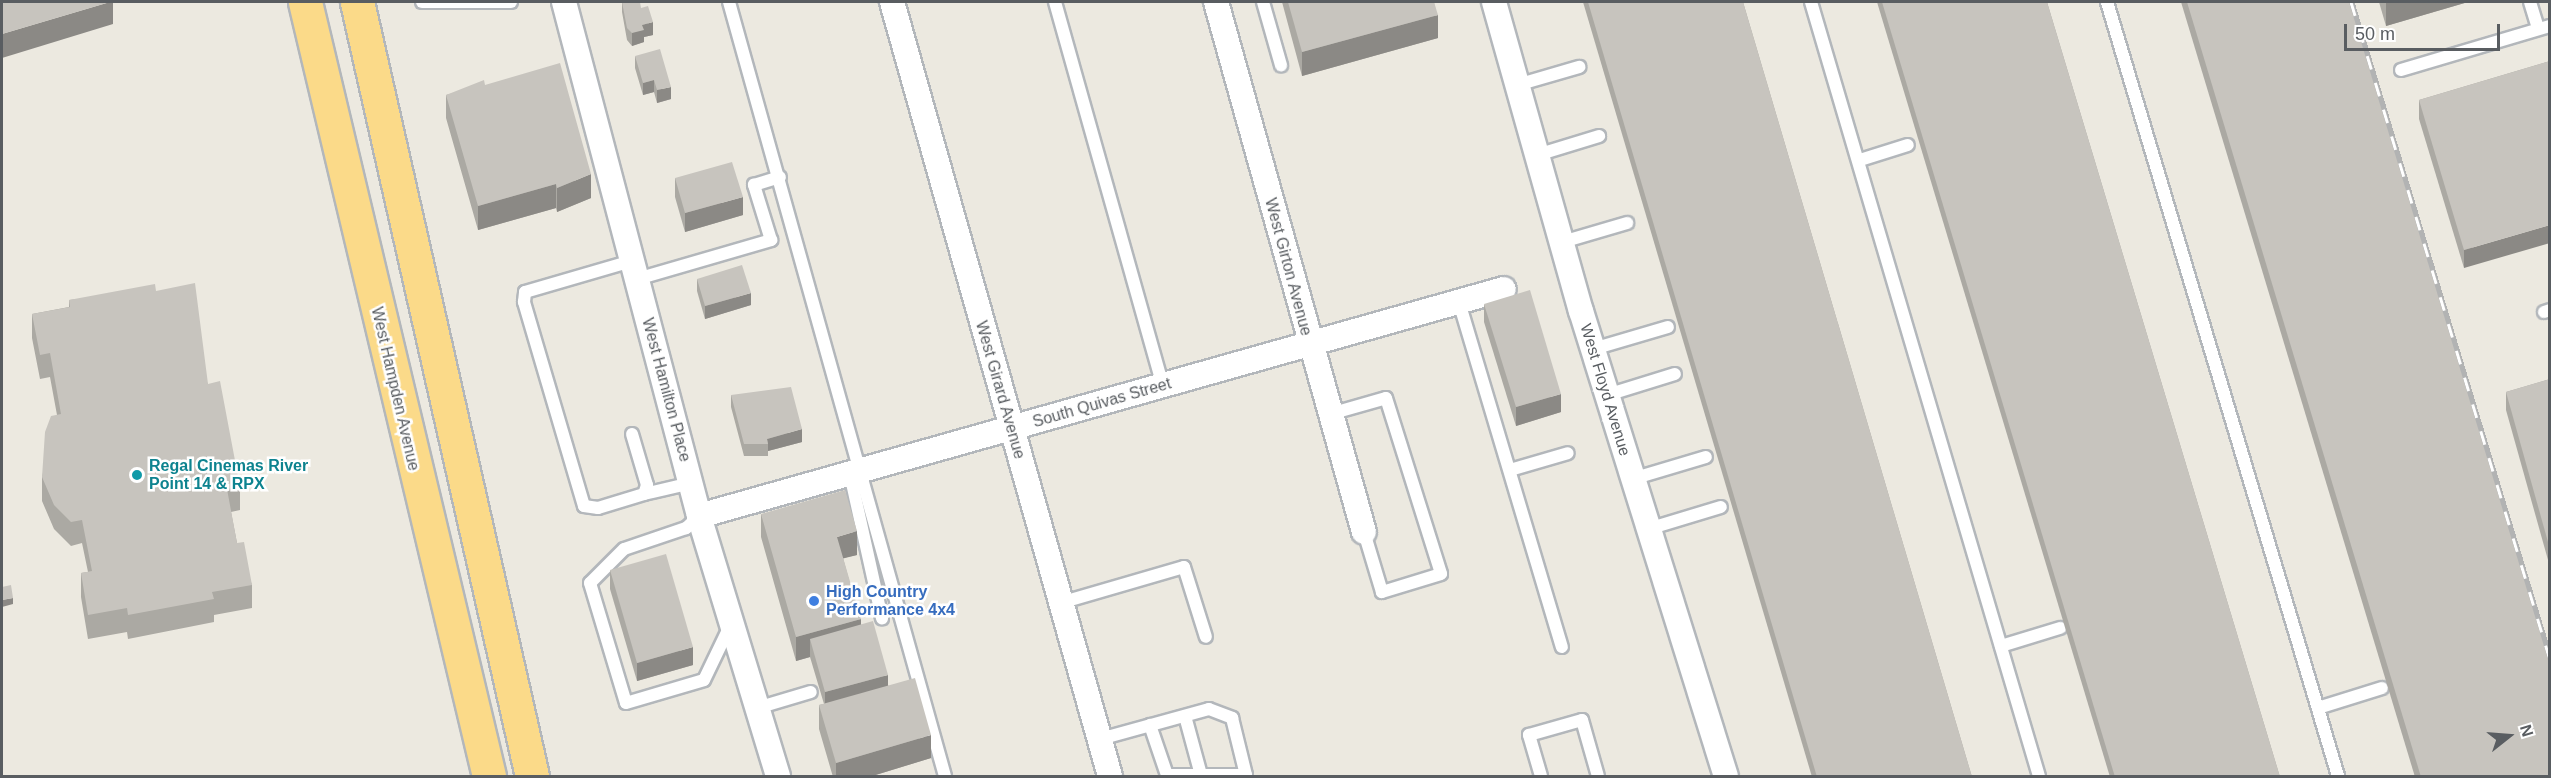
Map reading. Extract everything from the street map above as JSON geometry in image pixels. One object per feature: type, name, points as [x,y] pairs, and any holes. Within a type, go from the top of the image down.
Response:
[{"type":"highway","name":"West Hampden Avenue","points":[[305,2],[489,777]]},
{"type":"highway","points":[[357,2],[532,777]]},
{"type":"street","name":"West Hamilton Place","points":[[564,2],[699,516],[778,777]]},
{"type":"street","name":"West Girard Avenue","points":[[892,2],[1010,429],[1110,777]]},
{"type":"street","name":"West Girton Avenue","points":[[1216,2],[1364,532]]},
{"type":"street","name":"West Floyd Avenue","points":[[1494,2],[1593,349],[1726,777]]},
{"type":"street","name":"South Quivas Street","points":[[699,516],[1504,289]]},
{"type":"lane","points":[[422,2],[511,2]]},
{"type":"lane","points":[[729,2],[780,177],[855,473],[945,777]]},
{"type":"lane","points":[[1055,2],[1163,386]]},
{"type":"lane","points":[[1263,2],[1281,64]]},
{"type":"lane","points":[[1811,2],[1860,160],[2038,777]]},
{"type":"lane","points":[[2107,2],[2338,777]]},
{"type":"lane","points":[[2402,70],[2544,27],[2530,2]]},
{"type":"lane","points":[[1517,85],[1579,67]]},
{"type":"lane","points":[[1537,155],[1599,136]]},
{"type":"lane","points":[[1860,160],[1908,146]]},
{"type":"lane","points":[[691,483],[598,508],[584,506],[524,302],[525,292],[771,240],[754,185],[780,177]]},
{"type":"lane","points":[[1562,242],[1627,223]]},
{"type":"lane","points":[[1460,302],[1562,647]]},
{"type":"lane","points":[[1593,349],[1668,327]]},
{"type":"lane","points":[[1607,395],[1675,374]]},
{"type":"lane","points":[[1330,414],[1386,398],[1441,574],[1382,592],[1364,532]]},
{"type":"lane","points":[[632,434],[647,485],[644,494]]},
{"type":"lane","points":[[1510,470],[1568,453]]},
{"type":"lane","points":[[1632,479],[1706,457]]},
{"type":"lane","points":[[855,473],[882,618]]},
{"type":"lane","points":[[1648,529],[1721,507]]},
{"type":"lane","points":[[699,516],[686,528],[624,549],[590,583],[626,703],[704,680],[732,623]]},
{"type":"lane","points":[[1060,603],[1184,567],[1206,637]]},
{"type":"lane","points":[[2001,646],[2060,628]]},
{"type":"lane","points":[[2318,708],[2382,688]]},
{"type":"lane","points":[[758,708],[811,692]]},
{"type":"lane","points":[[1100,739],[1209,709],[1232,718],[1246,775],[1167,775],[1150,726]]},
{"type":"lane","points":[[1185,716],[1201,775]]},
{"type":"lane","points":[[1540,777],[1529,735],[1582,720],[1598,777]]},
{"type":"building","points":[[2,2],[110,2],[2,34]]},
{"type":"building","points":[[622,2],[640,2],[641,8],[648,6],[653,22],[642,25],[644,30],[632,33],[627,28]]},
{"type":"building","points":[[1288,2],[1434,2],[1438,15],[1302,52]]},
{"type":"building","points":[[1588,2],[1743,2],[1972,777],[1817,777]]},
{"type":"building","points":[[1882,2],[2047,2],[2280,777],[2115,777]]},
{"type":"building","points":[[2187,2],[2349,2],[2550,666],[2550,777],[2421,777]]},
{"type":"building","points":[[660,49],[671,87],[657,90],[654,80],[643,83],[635,56]]},
{"type":"building","points":[[2550,61],[2550,225],[2464,250],[2419,100]]},
{"type":"building","points":[[560,63],[591,174],[557,188],[556,184],[478,206],[446,95],[484,80],[485,85]]},
{"type":"building","points":[[732,162],[743,197],[685,213],[675,178]]},
{"type":"building","points":[[742,265],[751,293],[705,306],[697,279]]},
{"type":"building","name":"Regal Cinemas River Point 14 & RPX","points":[[195,283],[208,384],[220,381],[240,487],[227,489],[237,543],[244,542],[252,585],[212,592],[214,599],[128,615],[127,608],[88,615],[81,573],[92,571],[82,520],[71,522],[54,505],[42,477],[45,432],[51,416],[61,414],[50,353],[40,355],[32,314],[70,307],[69,300],[155,284],[156,291]]},
{"type":"building","points":[[1530,290],[1561,394],[1516,407],[1484,304]]},
{"type":"building","points":[[2550,379],[2550,541],[2548,542],[2506,392]]},
{"type":"building","points":[[791,387],[802,429],[767,439],[768,444],[744,444],[731,395]]},
{"type":"building","name":"High Country Performance 4x4","points":[[845,490],[857,531],[837,537],[861,619],[796,637],[761,514]]},
{"type":"building","points":[[666,554],[693,647],[637,663],[610,570]]},
{"type":"building","points":[[11,585],[13,598],[2,600],[2,587]]},
{"type":"building","points":[[873,621],[888,675],[825,692],[810,639]]},
{"type":"building","points":[[915,678],[931,735],[836,763],[819,705]]},
{"type":"railway","points":[[2351,2],[2550,660]]},
{"type":"place","name":"Regal Cinemas River Point 14 & RPX","points":[[137,475]]},
{"type":"place","name":"High Country Performance 4x4","points":[[814,601]]}]
